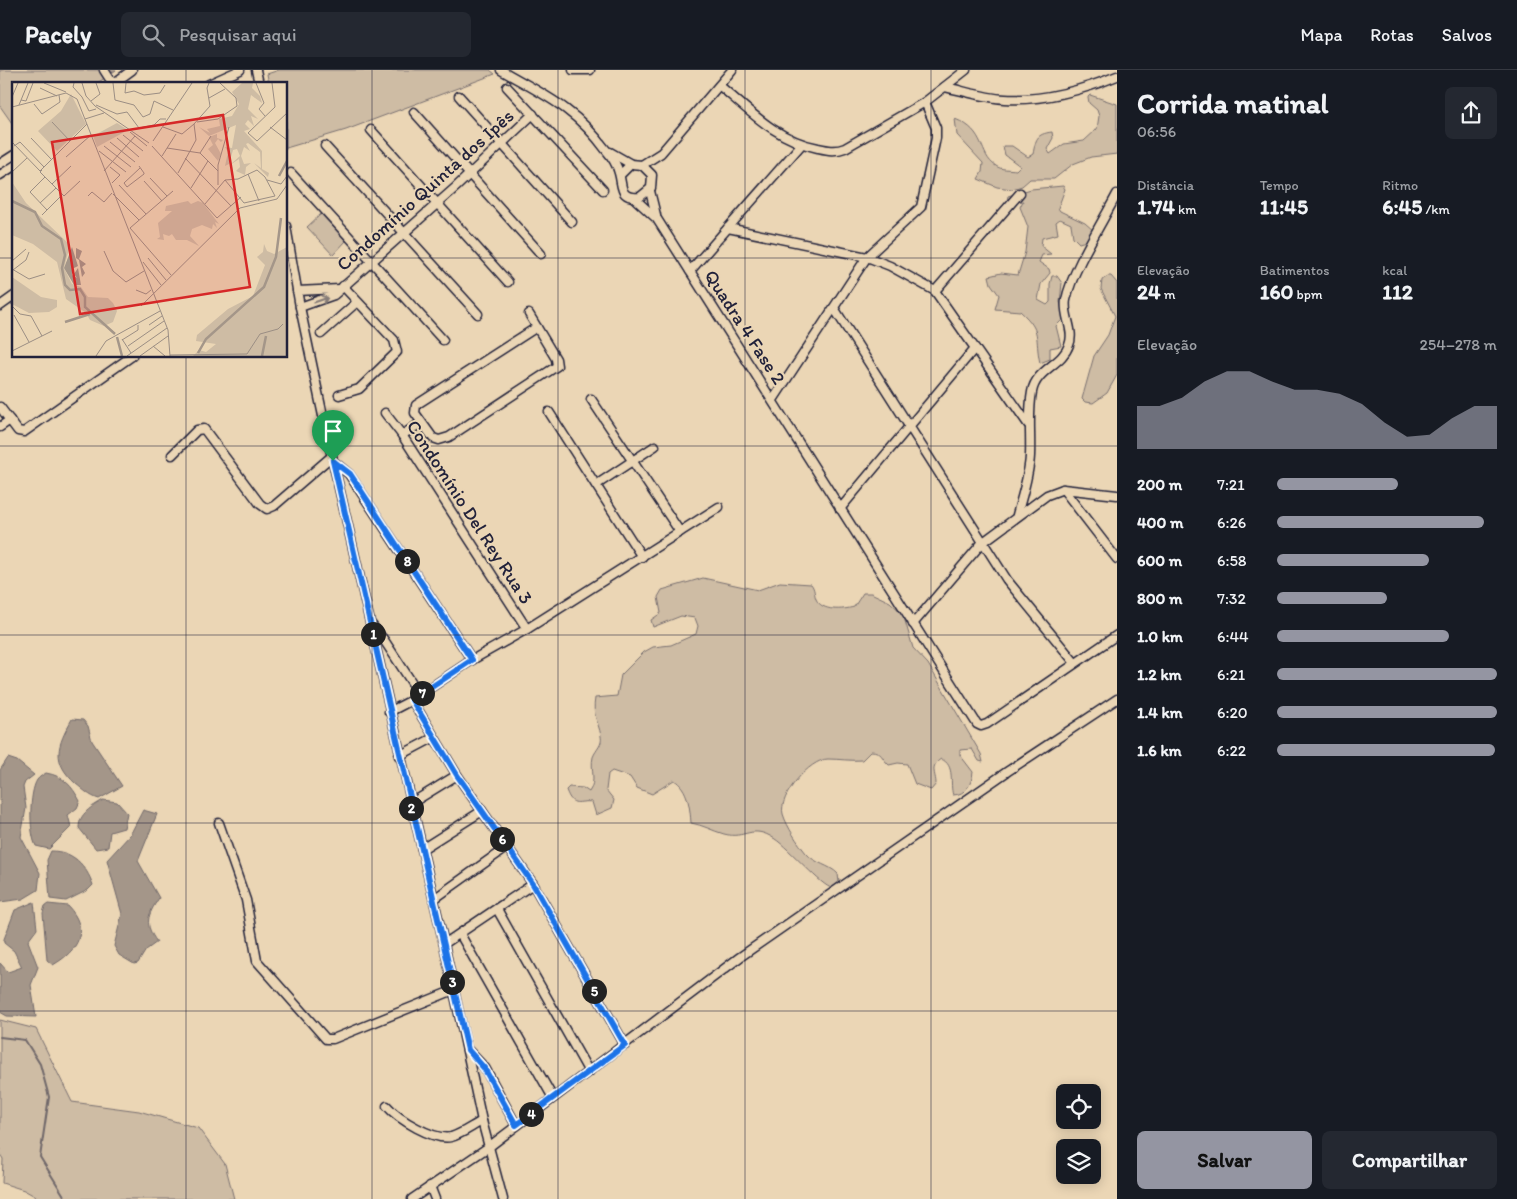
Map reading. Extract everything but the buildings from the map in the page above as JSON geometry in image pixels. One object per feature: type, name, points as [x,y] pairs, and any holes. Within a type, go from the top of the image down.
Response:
[{"type":"street","points":[[104,70],[112,82]]},
{"type":"street","points":[[116,82],[132,70]]},
{"type":"street","points":[[213,82],[240,70]]},
{"type":"street","points":[[501,70],[564,106],[606,149],[631,164],[642,165],[660,154],[732,70]]},
{"type":"street","points":[[573,70],[590,70]]},
{"type":"street","points":[[720,86],[770,129],[800,145],[840,150],[925,102],[966,70]]},
{"type":"street","points":[[945,87],[987,96],[1016,99],[1083,88],[1117,76]]},
{"type":"street","points":[[507,87],[604,190]]},
{"type":"street","points":[[459,96],[572,222]]},
{"type":"street","points":[[773,400],[867,256],[923,204],[936,138],[936,128],[925,102]]},
{"type":"street","points":[[414,112],[541,254]]},
{"type":"street","name":"Condomínio Quinta dos Ipês","points":[[300,307],[334,295],[502,145],[532,114]]},
{"type":"street","points":[[371,130],[508,282]]},
{"type":"street","points":[[690,271],[800,145]]},
{"type":"street","points":[[325,146],[478,314]]},
{"type":"street","points":[[606,149],[620,175],[622,190],[657,219]]},
{"type":"street","points":[[657,219],[650,191],[652,175],[660,154]]},
{"type":"street","points":[[0,164],[12,156]]},
{"type":"street","points":[[620,175],[631,164]]},
{"type":"street","points":[[642,165],[652,175]]},
{"type":"street","points":[[0,175],[12,167]]},
{"type":"street","points":[[291,173],[443,340]]},
{"type":"street","points":[[634,198],[645,195],[650,191]]},
{"type":"street","points":[[935,291],[1020,194]]},
{"type":"street","points":[[1017,516],[1029,465],[1028,424],[1034,384],[1045,369],[1066,351],[1070,344],[1066,306],[1071,284],[1117,194]]},
{"type":"street","name":"Quadra 4 Fase 2","points":[[657,219],[975,722],[981,726],[1075,663]]},
{"type":"street","points":[[728,228],[867,256],[890,266],[935,291],[1028,424]]},
{"type":"street","points":[[288,238],[300,307],[399,756],[434,899],[482,1121],[490,1146],[502,1199]]},
{"type":"street","points":[[339,395],[358,389],[397,352],[394,340],[342,288]]},
{"type":"street","name":"Condomínio Quinta dos Ipês","points":[[297,291],[342,288]]},
{"type":"street","points":[[0,306],[12,297]]},
{"type":"street","points":[[321,334],[357,302]]},
{"type":"street","points":[[834,308],[1018,597],[1075,663],[1117,635]]},
{"type":"street","points":[[529,314],[537,327],[556,359],[558,363],[555,368],[445,438],[439,440],[433,438],[414,413],[416,405],[537,327]]},
{"type":"street","points":[[840,509],[975,348]]},
{"type":"street","points":[[0,407],[18,431],[24,432],[129,358]]},
{"type":"street","points":[[591,399],[680,532]]},
{"type":"street","points":[[550,412],[642,557]]},
{"type":"street","name":"Condomínio Del Rey Rua 3","points":[[385,413],[402,435],[527,630]]},
{"type":"street","points":[[0,427],[10,420]]},
{"type":"street","points":[[402,435],[421,423]]},
{"type":"street","points":[[172,455],[197,430],[204,430],[260,504],[267,509],[274,506],[333,458]]},
{"type":"street","points":[[596,485],[655,446]]},
{"type":"street","points":[[333,458],[350,474],[472,660]]},
{"type":"street","points":[[1063,489],[1117,559]]},
{"type":"street","points":[[913,624],[982,543],[1047,495],[1063,489],[1117,495]]},
{"type":"street","points":[[390,712],[420,695],[472,660],[527,630],[719,508]]},
{"type":"street","points":[[371,624],[384,640],[420,695]]},
{"type":"street","points":[[412,1199],[490,1146],[740,957],[1008,771],[1117,699]]},
{"type":"street","points":[[412,700],[433,738],[457,775],[533,884],[625,1045]]},
{"type":"street","points":[[399,756],[433,738]]},
{"type":"street","points":[[410,804],[457,775]]},
{"type":"street","points":[[422,849],[482,811]]},
{"type":"street","points":[[219,823],[246,900],[257,961],[326,1038],[337,1038],[454,990]]},
{"type":"street","points":[[434,899],[508,847]]},
{"type":"street","points":[[444,944],[533,884]]},
{"type":"street","points":[[497,909],[589,1072]]},
{"type":"street","points":[[460,934],[553,1098]]},
{"type":"street","points":[[468,1050],[484,1068],[516,1125]]},
{"type":"street","points":[[387,1106],[402,1121],[443,1137],[456,1135],[482,1121]]},
{"type":"street","points":[[430,1186],[435,1199]]},
{"type":"shaded area","points":[[0,70],[116,70],[99,82],[12,82],[12,123],[0,106]]},
{"type":"shaded area","points":[[279,70],[490,70],[495,74],[346,130],[288,147],[288,82],[269,82],[267,74]]},
{"type":"shaded area","points":[[1090,95],[1117,104],[1117,154],[1091,157],[1073,164],[1054,179],[1030,179],[1022,186],[1012,189],[997,187],[978,179],[982,172],[983,163],[957,135],[955,119],[965,124],[977,136],[990,161],[1000,168],[1016,170],[1020,166],[1005,155],[1003,146],[1012,146],[1028,157],[1033,154],[1038,138],[1043,134],[1052,132],[1053,138],[1047,149],[1050,154],[1064,144],[1084,141],[1097,129],[1099,116],[1097,110],[1089,103],[1088,97]]},
{"type":"shaded area","points":[[1063,186],[1065,189],[1058,208],[1060,211],[1085,223],[1094,231],[1086,241],[1079,243],[1073,237],[1071,224],[1060,219],[1056,222],[1058,234],[1042,238],[1041,246],[1051,254],[1042,255],[1039,262],[1049,269],[1050,273],[1041,284],[1038,300],[1047,305],[1050,302],[1052,276],[1057,276],[1062,283],[1060,302],[1064,318],[1056,326],[1061,346],[1050,348],[1050,359],[1040,363],[1035,330],[1032,324],[1020,311],[995,309],[999,295],[991,284],[989,276],[1001,273],[1018,275],[1025,252],[1028,227],[1020,207],[1023,201],[1010,203],[1007,200],[1008,196],[1031,189]]},
{"type":"shaded area","points":[[321,214],[346,241],[333,255],[307,227]]},
{"type":"shaded area","points":[[1111,276],[1117,283],[1117,375],[1107,393],[1093,403],[1085,402],[1082,399],[1094,356],[1108,335],[1115,316],[1101,289],[1102,280]]},
{"type":"shaded area","points":[[703,578],[758,590],[780,582],[811,584],[819,603],[833,609],[854,607],[863,593],[871,593],[890,602],[903,614],[913,648],[928,664],[981,754],[983,762],[979,761],[972,749],[960,750],[960,755],[973,772],[968,788],[961,793],[953,795],[949,766],[941,759],[934,767],[936,784],[931,790],[915,784],[907,764],[889,765],[875,751],[871,751],[862,760],[828,759],[813,765],[790,789],[785,798],[783,814],[796,840],[806,853],[838,874],[839,882],[832,888],[827,886],[781,844],[767,834],[754,832],[738,835],[724,834],[691,823],[689,805],[685,793],[674,780],[652,794],[637,788],[630,777],[612,771],[608,774],[606,790],[614,800],[612,808],[596,815],[592,802],[574,802],[571,800],[566,790],[569,787],[583,788],[589,792],[593,784],[592,761],[601,739],[595,714],[595,698],[617,696],[621,675],[644,652],[653,647],[671,645],[696,634],[698,626],[695,618],[681,616],[653,627],[651,620],[661,613],[658,597],[662,590]]},
{"type":"shaded area","points":[[72,719],[83,720],[88,726],[92,741],[122,786],[99,799],[89,795],[68,776],[60,760],[60,745]]},
{"type":"shaded area","points":[[8,758],[17,761],[34,775],[25,782],[23,787],[26,808],[21,837],[40,873],[38,890],[23,899],[0,902],[0,770]]},
{"type":"shaded area","points":[[46,773],[67,782],[80,801],[77,808],[68,815],[71,827],[49,849],[36,846],[31,823],[31,803],[34,786],[38,779]]},
{"type":"shaded area","points":[[103,800],[117,802],[127,813],[124,828],[110,832],[108,847],[96,849],[79,828],[84,814]]},
{"type":"shaded area","points":[[143,810],[157,814],[138,861],[159,898],[149,920],[150,930],[157,942],[146,950],[138,963],[134,964],[119,955],[114,946],[122,914],[107,860],[130,835]]},
{"type":"shaded area","points":[[51,851],[72,856],[78,860],[87,871],[93,885],[88,890],[66,901],[50,899],[47,860]]},
{"type":"shaded area","points":[[34,902],[37,929],[28,941],[38,967],[31,985],[36,1017],[7,1016],[0,1012],[0,963],[8,972],[22,967],[14,951],[4,943],[4,939],[15,910]]},
{"type":"shaded area","points":[[48,904],[68,906],[79,923],[80,931],[75,946],[53,965],[47,960],[43,913],[45,906]]},
{"type":"shaded area","points":[[0,1020],[36,1029],[72,1102],[139,1111],[198,1128],[225,1164],[234,1199],[40,1199],[24,1190],[2,1183],[3,1159],[0,1154]]},
{"type":"waterway","points":[[0,1037],[25,1040],[40,1064],[49,1097],[40,1157],[66,1199]]},
{"type":"route","points":[[333,461],[350,474],[472,660],[412,700],[433,738],[457,775],[533,884],[625,1045],[516,1125],[479,1060],[468,1050],[410,804],[333,461]]}]
